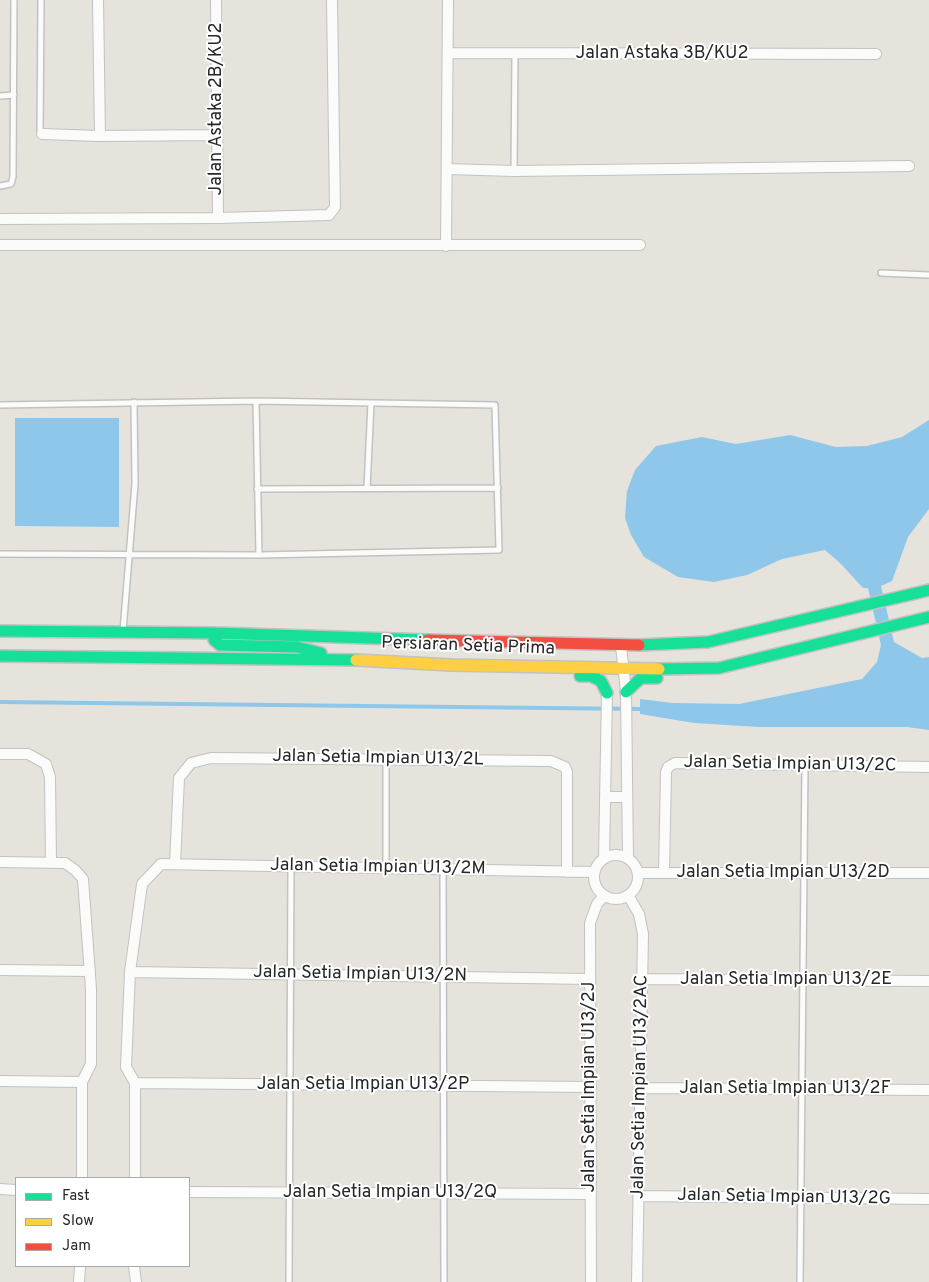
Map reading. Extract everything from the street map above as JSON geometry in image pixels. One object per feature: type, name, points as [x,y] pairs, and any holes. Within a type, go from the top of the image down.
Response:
[{"type":"street","points":[[98,0],[100,136]]},
{"type":"street","name":"Jalan Astaka 2B/KU2","points":[[216,0],[218,218]]},
{"type":"street","points":[[0,219],[324,216],[334,210],[332,0]]},
{"type":"street","points":[[446,246],[448,0]]},
{"type":"street","name":"Jalan Astaka 3B/KU2","points":[[448,53],[876,54]]},
{"type":"street","points":[[42,134],[100,136],[217,135]]},
{"type":"street","points":[[448,169],[514,171],[908,166]]},
{"type":"street","points":[[0,245],[640,245]]},
{"type":"street","name":"Persiaran Setia Prima","points":[[0,631],[214,633],[621,646],[708,642],[929,590]]},
{"type":"street","name":"Persiaran Setia Prima","points":[[0,656],[343,659],[451,665],[623,670],[718,668],[929,617]]},
{"type":"street","points":[[214,633],[214,640],[220,646],[297,647],[343,659]]},
{"type":"street","points":[[451,665],[484,674],[591,676],[601,681],[608,693],[604,858],[594,872],[595,886],[604,896],[616,899],[628,895],[636,886],[638,873],[628,858],[625,738],[626,693],[621,646]]},
{"type":"street","points":[[626,693],[641,678],[699,677],[718,668]]},
{"type":"street","points":[[0,754],[28,754],[46,764],[50,777],[51,863]]},
{"type":"street","name":"Jalan Setia Impian U13/2L","points":[[174,864],[179,778],[191,763],[211,758],[551,761],[561,764],[568,772],[567,872]]},
{"type":"street","name":"Jalan Setia Impian U13/2C","points":[[664,873],[666,772],[668,767],[675,763],[929,767]]},
{"type":"street","points":[[606,797],[627,797]]},
{"type":"street","points":[[604,858],[616,854],[628,858]]},
{"type":"street","points":[[0,862],[65,863],[83,879],[90,971],[91,1064],[82,1082],[82,1177]]},
{"type":"street","name":"Jalan Setia Impian U13/2M","points":[[130,972],[142,884],[161,864],[594,872]]},
{"type":"street","name":"Jalan Setia Impian U13/2D","points":[[638,873],[929,874]]},
{"type":"street","name":"Jalan Setia Impian U13/2AC","points":[[628,895],[638,914],[643,934],[637,1282]]},
{"type":"street","name":"Jalan Setia Impian U13/2J","points":[[591,1282],[590,923],[598,904],[604,896]]},
{"type":"street","points":[[0,970],[90,971]]},
{"type":"street","points":[[130,972],[126,1068],[135,1083],[135,1177]]},
{"type":"street","name":"Jalan Setia Impian U13/2N","points":[[130,972],[590,978]]},
{"type":"street","name":"Jalan Setia Impian U13/2E","points":[[642,979],[929,981]]},
{"type":"street","points":[[0,1081],[82,1082]]},
{"type":"street","name":"Jalan Setia Impian U13/2P","points":[[135,1083],[591,1087]]},
{"type":"street","name":"Jalan Setia Impian U13/2F","points":[[641,1088],[929,1090]]},
{"type":"street","points":[[0,1190],[15,1190]]},
{"type":"street","name":"Jalan Setia Impian U13/2Q","points":[[190,1192],[591,1194]]},
{"type":"street","name":"Jalan Setia Impian U13/2G","points":[[639,1196],[929,1199]]},
{"type":"street","points":[[79,1282],[80,1267]]},
{"type":"street","points":[[134,1267],[136,1282]]},
{"type":"lane","points":[[0,186],[8,186],[13,181],[14,0]]},
{"type":"lane","points":[[42,0],[40,132],[42,134]]},
{"type":"lane","points":[[514,171],[515,54]]},
{"type":"lane","points":[[0,96],[14,95]]},
{"type":"lane","points":[[881,273],[929,275]]},
{"type":"lane","points":[[256,401],[259,554]]},
{"type":"lane","points":[[0,405],[256,401],[495,405],[499,550],[259,554],[0,554]]},
{"type":"lane","points":[[123,632],[131,553],[135,484],[134,402]]},
{"type":"lane","points":[[367,489],[371,403]]},
{"type":"lane","points":[[257,489],[498,488]]},
{"type":"lane","points":[[386,759],[386,868]]},
{"type":"lane","points":[[800,1282],[805,765]]},
{"type":"lane","points":[[289,1282],[290,866]]},
{"type":"lane","points":[[443,869],[444,1282]]},
{"type":"water","points":[[15,418],[119,418],[119,527],[15,526]]},
{"type":"water","points":[[929,420],[929,509],[908,537],[892,581],[881,586],[894,642],[922,658],[929,657],[929,730],[907,727],[759,727],[694,723],[640,714],[640,699],[673,703],[739,704],[862,679],[877,662],[881,645],[868,588],[863,588],[825,550],[782,559],[747,575],[714,582],[678,577],[644,557],[631,535],[625,518],[627,491],[635,470],[656,446],[702,437],[736,444],[790,435],[836,447],[867,446],[902,437]]},
{"type":"waterway","points":[[0,702],[640,709]]},
{"type":"traffic: fast","points":[[639,645],[708,642],[929,590]]},
{"type":"traffic: fast","points":[[659,669],[719,668],[929,617]]},
{"type":"traffic: fast","points":[[0,631],[215,633],[428,640]]},
{"type":"traffic: fast","points":[[215,633],[214,640],[220,645],[297,647],[321,653]]},
{"type":"traffic: fast","points":[[0,656],[356,660]]},
{"type":"traffic: fast","points":[[580,676],[591,676],[601,681],[607,693]]},
{"type":"traffic: fast","points":[[626,692],[641,678],[657,678]]},
{"type":"traffic: slow","points":[[356,660],[451,665],[659,669]]},
{"type":"traffic: jam","points":[[428,640],[639,645]]}]
